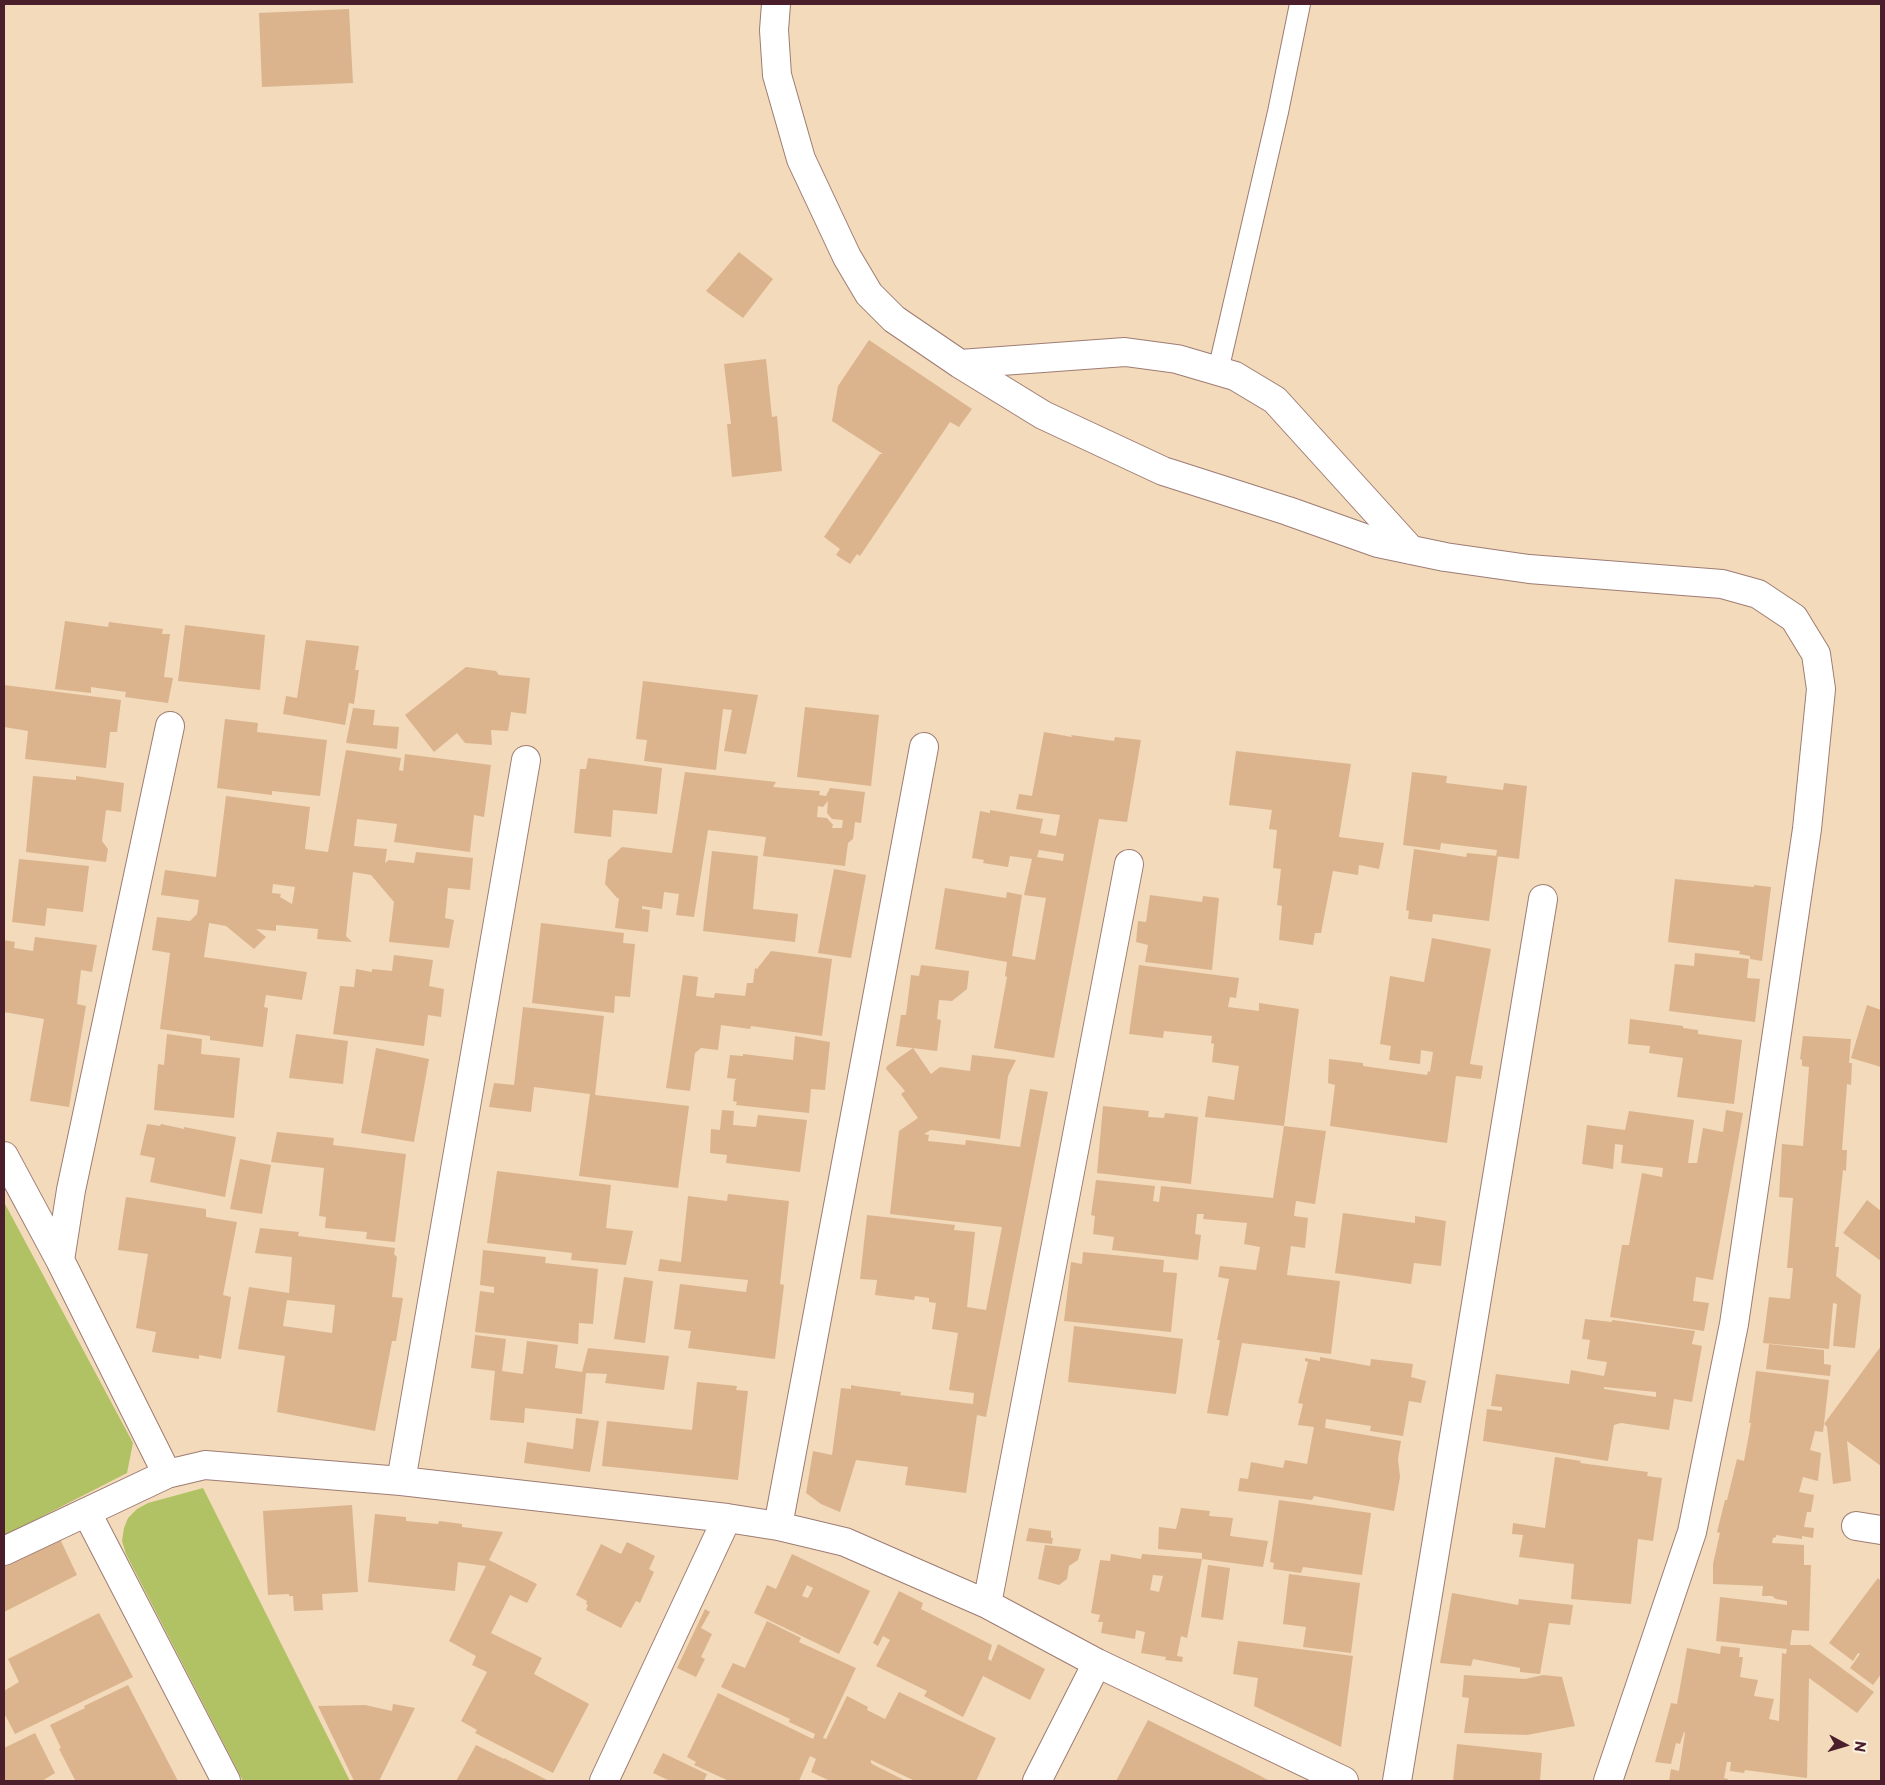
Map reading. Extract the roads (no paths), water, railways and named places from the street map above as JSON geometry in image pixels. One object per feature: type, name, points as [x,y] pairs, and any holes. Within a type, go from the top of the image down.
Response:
[{"type":"street","points":[[776,4],[774,30],[777,75],[800,159],[847,257],[869,294],[894,320],[960,364],[1042,415],[1163,471],[1288,511],[1378,543],[1445,557],[1529,569],[1722,584],[1758,594],[1794,618],[1816,654],[1821,689],[1807,829],[1734,1324],[1692,1532],[1608,1781]]},
{"type":"street","points":[[960,364],[1125,352],[1177,359],[1235,376],[1275,400],[1411,550]]},
{"type":"street","points":[[60,1260],[70,1190],[170,726]]},
{"type":"street","points":[[778,1526],[924,747]]},
{"type":"street","points":[[400,1481],[526,760]]},
{"type":"street","points":[[987,1604],[1130,864]]},
{"type":"street","points":[[1397,1781],[1543,899]]},
{"type":"street","points":[[4,1156],[60,1260],[167,1474]]},
{"type":"street","points":[[4,1551],[167,1474],[205,1465],[400,1481],[727,1518],[778,1526],[845,1542],[987,1604],[1097,1663],[1344,1781]]},
{"type":"street","points":[[87,1513],[226,1781]]},
{"type":"street","points":[[604,1781],[727,1518]]},
{"type":"street","points":[[1037,1781],[1097,1663]]},
{"type":"lane","points":[[1218,371],[1276,121],[1300,4]]}]
